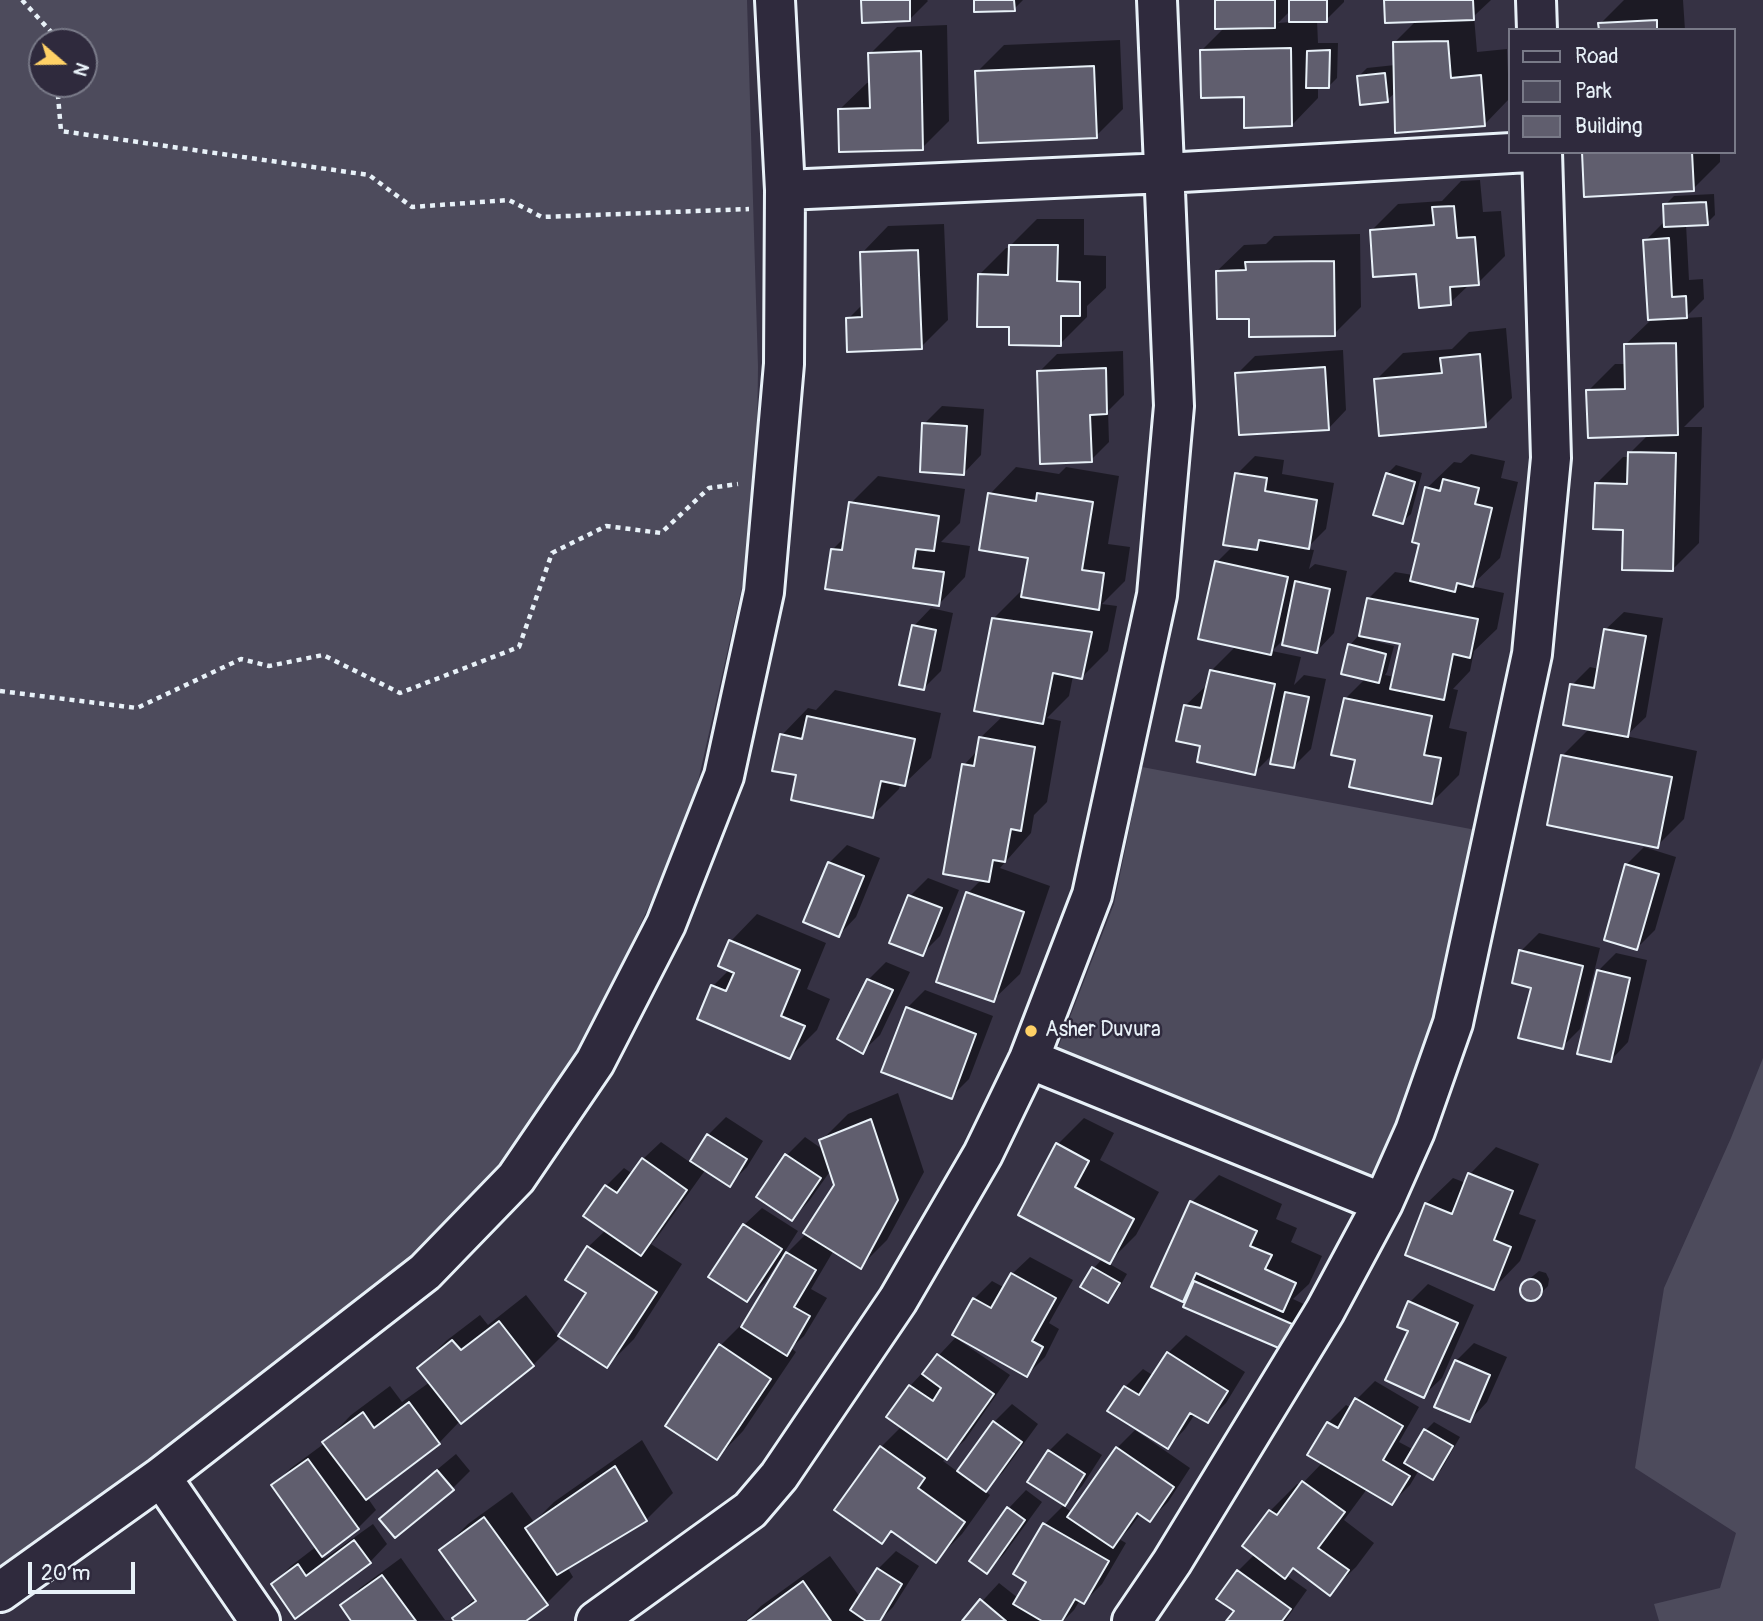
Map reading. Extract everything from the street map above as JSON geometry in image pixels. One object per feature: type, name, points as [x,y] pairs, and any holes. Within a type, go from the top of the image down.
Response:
[{"type":"street","points":[[0,1592],[161,1477],[425,1272],[516,1178],[595,1062],[666,924],[724,776],[764,592],[784,364],[785,199],[775,0]]},
{"type":"street","points":[[596,1621],[750,1510],[779,1476],[898,1300],[983,1154],[1029,1059],[1092,895],[1157,596],[1174,406],[1157,0]]},
{"type":"street","points":[[1536,0],[1537,28]]},
{"type":"street","points":[[785,199],[1508,153]]},
{"type":"street","points":[[1132,1621],[1172,1562],[1325,1311],[1383,1203],[1415,1131],[1453,1023],[1532,654],[1550,458],[1542,154]]},
{"type":"street","points":[[1029,1059],[1383,1203]]},
{"type":"street","points":[[161,1477],[260,1621]]},
{"type":"path","points":[[22,0],[48,28]]},
{"type":"path","points":[[58,98],[61,131],[369,174],[412,207],[509,200],[542,217],[785,199]]},
{"type":"path","points":[[0,691],[136,708],[242,659],[269,666],[323,655],[400,693],[519,646],[552,553],[606,526],[661,533],[709,488],[774,479]]},
{"type":"green space","points":[[0,0],[747,0],[758,367],[756,525],[690,817],[587,1040],[499,1178],[420,1262],[285,1364],[0,1565]]},
{"type":"green space","points":[[1142,767],[1476,830],[1437,1016],[1372,1186],[1056,1053],[1114,904]]},
{"type":"green space","points":[[1763,1058],[1763,1621],[1659,1621],[1654,1604],[1720,1588],[1736,1533],[1635,1468],[1664,1288],[1731,1138]]},
{"type":"building","points":[[861,0],[910,0],[910,21],[862,23]]},
{"type":"building","points":[[974,0],[1014,0],[1015,11],[974,12]]},
{"type":"building","points":[[1215,0],[1275,0],[1275,28],[1215,29]]},
{"type":"building","points":[[1289,0],[1327,0],[1327,22],[1289,22]]},
{"type":"building","points":[[1384,0],[1473,0],[1474,20],[1385,23]]},
{"type":"building","points":[[1657,20],[1657,28],[1599,28],[1598,23]]},
{"type":"building","points":[[1448,41],[1451,78],[1481,75],[1485,126],[1395,133],[1393,42]]},
{"type":"building","points":[[1291,48],[1292,126],[1244,128],[1244,97],[1201,98],[1200,50]]},
{"type":"building","points":[[1330,50],[1329,88],[1306,88],[1307,51]]},
{"type":"building","points":[[921,51],[923,150],[839,152],[838,109],[870,108],[868,53]]},
{"type":"building","points":[[1094,66],[1097,138],[978,143],[975,71]]},
{"type":"building","points":[[1385,73],[1388,102],[1360,105],[1357,76]]},
{"type":"building","points":[[1582,154],[1692,154],[1694,191],[1584,197]]},
{"type":"building","points":[[1706,202],[1708,225],[1664,227],[1663,204]]},
{"type":"building","points":[[1454,206],[1457,238],[1475,237],[1479,285],[1450,287],[1451,305],[1419,308],[1416,274],[1373,277],[1370,230],[1434,225],[1432,207]]},
{"type":"building","points":[[1669,238],[1672,297],[1686,296],[1687,318],[1648,320],[1643,240]]},
{"type":"building","points":[[1009,245],[1058,245],[1057,281],[1080,282],[1080,316],[1061,316],[1061,346],[1009,345],[1009,327],[977,327],[978,274],[1008,275]]},
{"type":"building","points":[[918,250],[922,349],[847,352],[846,318],[862,317],[860,252]]},
{"type":"building","points":[[1334,261],[1335,336],[1249,337],[1249,319],[1217,319],[1216,271],[1246,270],[1245,262]]},
{"type":"building","points":[[1676,343],[1678,435],[1588,438],[1586,390],[1625,389],[1624,344]]},
{"type":"building","points":[[1480,354],[1486,427],[1379,436],[1374,379],[1442,373],[1440,358]]},
{"type":"building","points":[[1325,367],[1329,430],[1239,435],[1235,373]]},
{"type":"building","points":[[1106,368],[1107,414],[1090,415],[1092,462],[1040,464],[1037,371]]},
{"type":"building","points":[[922,423],[967,426],[964,475],[920,472]]},
{"type":"building","points":[[1628,452],[1676,453],[1673,571],[1622,570],[1623,530],[1593,529],[1595,483],[1627,484]]},
{"type":"building","points":[[1235,473],[1267,478],[1265,491],[1317,500],[1309,549],[1259,540],[1257,550],[1223,545]]},
{"type":"building","points":[[1386,473],[1415,482],[1403,524],[1373,515]]},
{"type":"building","points":[[1443,479],[1479,488],[1475,504],[1492,508],[1473,587],[1457,583],[1455,592],[1410,581],[1419,544],[1412,542],[1425,487],[1440,491]]},
{"type":"building","points":[[988,493],[1036,501],[1037,493],[1093,502],[1082,570],[1104,573],[1099,610],[1021,597],[1028,558],[979,550]]},
{"type":"building","points":[[849,502],[939,516],[934,551],[916,549],[913,568],[944,572],[939,606],[825,589],[831,549],[842,550]]},
{"type":"building","points":[[1215,561],[1288,577],[1271,655],[1198,639]]},
{"type":"building","points":[[1295,581],[1330,589],[1317,653],[1282,645]]},
{"type":"building","points":[[1367,598],[1478,619],[1470,658],[1453,654],[1444,700],[1390,689],[1400,644],[1359,636]]},
{"type":"building","points":[[992,618],[1092,632],[1082,679],[1053,673],[1043,724],[974,711]]},
{"type":"building","points":[[912,625],[936,630],[924,690],[899,685]]},
{"type":"building","points":[[1604,629],[1646,636],[1628,737],[1563,725],[1570,684],[1594,688]]},
{"type":"building","points":[[1348,644],[1386,654],[1379,683],[1341,674]]},
{"type":"building","points":[[1210,670],[1275,684],[1255,775],[1197,762],[1200,746],[1176,741],[1184,705],[1201,708]]},
{"type":"building","points":[[1285,692],[1309,697],[1294,768],[1270,764]]},
{"type":"building","points":[[1344,698],[1432,716],[1424,755],[1441,758],[1432,804],[1349,787],[1355,760],[1331,755]]},
{"type":"building","points":[[807,716],[915,739],[905,786],[881,781],[873,818],[791,800],[796,775],[772,771],[780,734],[802,739]]},
{"type":"building","points":[[979,737],[1035,747],[1021,831],[1011,829],[1005,862],[993,860],[989,882],[943,874],[962,764],[974,766]]},
{"type":"building","points":[[1561,755],[1672,777],[1658,848],[1547,825]]},
{"type":"building","points":[[828,862],[864,876],[839,937],[803,922]]},
{"type":"building","points":[[1625,864],[1659,874],[1637,950],[1604,940]]},
{"type":"building","points":[[966,892],[1024,912],[994,1002],[936,982]]},
{"type":"building","points":[[908,895],[942,908],[923,956],[889,943]]},
{"type":"building","points":[[729,940],[800,970],[781,1016],[805,1026],[790,1059],[697,1019],[711,985],[726,991],[734,973],[718,966]]},
{"type":"building","points":[[1519,950],[1583,966],[1563,1049],[1518,1038],[1531,988],[1512,983]]},
{"type":"building","points":[[1597,970],[1630,978],[1611,1062],[1577,1054]]},
{"type":"building","points":[[867,979],[893,990],[863,1054],[837,1039]]},
{"type":"building","points":[[906,1007],[976,1034],[952,1099],[881,1072]]},
{"type":"building","points":[[871,1119],[898,1200],[861,1269],[803,1233],[834,1185],[819,1140]]},
{"type":"building","points":[[707,1134],[747,1159],[730,1187],[690,1161]]},
{"type":"building","points":[[1056,1143],[1089,1161],[1075,1187],[1134,1219],[1110,1264],[1018,1215]]},
{"type":"building","points":[[785,1154],[821,1178],[792,1221],[756,1197]]},
{"type":"building","points":[[642,1158],[687,1190],[641,1256],[583,1216],[605,1185],[617,1193]]},
{"type":"building","points":[[1468,1173],[1513,1191],[1494,1240],[1511,1247],[1494,1290],[1405,1255],[1425,1203],[1452,1214]]},
{"type":"building","points":[[1190,1201],[1257,1231],[1250,1246],[1272,1255],[1265,1269],[1296,1283],[1283,1312],[1196,1273],[1183,1302],[1151,1287]]},
{"type":"building","points":[[743,1224],[782,1249],[747,1302],[708,1277]]},
{"type":"building","points":[[587,1246],[657,1292],[607,1368],[558,1336],[586,1293],[565,1280]]},
{"type":"building","points":[[786,1252],[816,1270],[794,1307],[810,1316],[787,1356],[741,1327]]},
{"type":"building","points":[[1092,1267],[1120,1283],[1108,1303],[1080,1287]]},
{"type":"building","points":[[1011,1273],[1056,1298],[1032,1341],[1043,1347],[1027,1377],[952,1335],[973,1298],[991,1308]]},
{"type":"building","points":[[1531,1279],[1539,1282],[1542,1290],[1539,1298],[1531,1301],[1523,1298],[1520,1290],[1523,1282]]},
{"type":"building","points":[[1194,1281],[1292,1324],[1281,1349],[1183,1307]]},
{"type":"building","points":[[1408,1301],[1458,1323],[1424,1398],[1385,1380],[1408,1331],[1397,1327]]},
{"type":"building","points":[[499,1321],[534,1366],[461,1424],[417,1368],[452,1340],[461,1350]]},
{"type":"building","points":[[719,1344],[771,1379],[717,1460],[665,1426]]},
{"type":"building","points":[[1167,1352],[1228,1391],[1208,1423],[1190,1413],[1168,1449],[1107,1411],[1124,1386],[1139,1395]]},
{"type":"building","points":[[937,1354],[994,1394],[947,1460],[886,1417],[909,1385],[933,1401],[941,1388],[922,1374]]},
{"type":"building","points":[[1455,1360],[1490,1375],[1470,1422],[1434,1407]]},
{"type":"building","points":[[1355,1398],[1403,1426],[1383,1460],[1410,1476],[1392,1505],[1307,1455],[1327,1422],[1338,1428]]},
{"type":"building","points":[[409,1402],[440,1444],[366,1500],[322,1442],[363,1412],[374,1428]]},
{"type":"building","points":[[993,1421],[1022,1442],[986,1492],[957,1471]]},
{"type":"building","points":[[1424,1429],[1453,1446],[1433,1480],[1404,1463]]},
{"type":"building","points":[[880,1446],[925,1478],[918,1488],[965,1522],[936,1563],[891,1531],[882,1544],[834,1510]]},
{"type":"building","points":[[1116,1447],[1174,1487],[1150,1522],[1137,1513],[1113,1548],[1067,1517]]},
{"type":"building","points":[[1048,1450],[1085,1474],[1065,1506],[1027,1482]]},
{"type":"building","points":[[308,1459],[359,1529],[322,1557],[271,1485]]},
{"type":"building","points":[[615,1466],[647,1521],[557,1575],[525,1528]]},
{"type":"building","points":[[437,1470],[454,1490],[395,1538],[379,1519]]},
{"type":"building","points":[[1302,1481],[1345,1512],[1318,1548],[1349,1570],[1330,1596],[1293,1568],[1285,1579],[1242,1546],[1269,1510],[1277,1515]]},
{"type":"building","points":[[1007,1507],[1025,1520],[987,1574],[969,1561]]},
{"type":"building","points":[[484,1517],[548,1605],[526,1621],[454,1621],[452,1618],[476,1601],[439,1550]]},
{"type":"building","points":[[1043,1523],[1109,1561],[1084,1604],[1075,1599],[1062,1621],[1042,1621],[1013,1604],[1026,1582],[1013,1574]]},
{"type":"building","points":[[354,1540],[371,1563],[295,1619],[271,1584],[298,1564],[306,1576]]},
{"type":"building","points":[[877,1568],[902,1584],[880,1621],[866,1621],[850,1610]]},
{"type":"building","points":[[1237,1570],[1291,1609],[1282,1621],[1226,1621],[1234,1611],[1216,1599]]},
{"type":"building","points":[[382,1575],[416,1621],[351,1621],[340,1605]]},
{"type":"building","points":[[803,1581],[831,1621],[748,1621]]},
{"type":"building","points":[[980,1599],[1006,1621],[962,1621]]},
{"type":"place","name":"Asher Duvura","points":[[1031,1031]]}]
